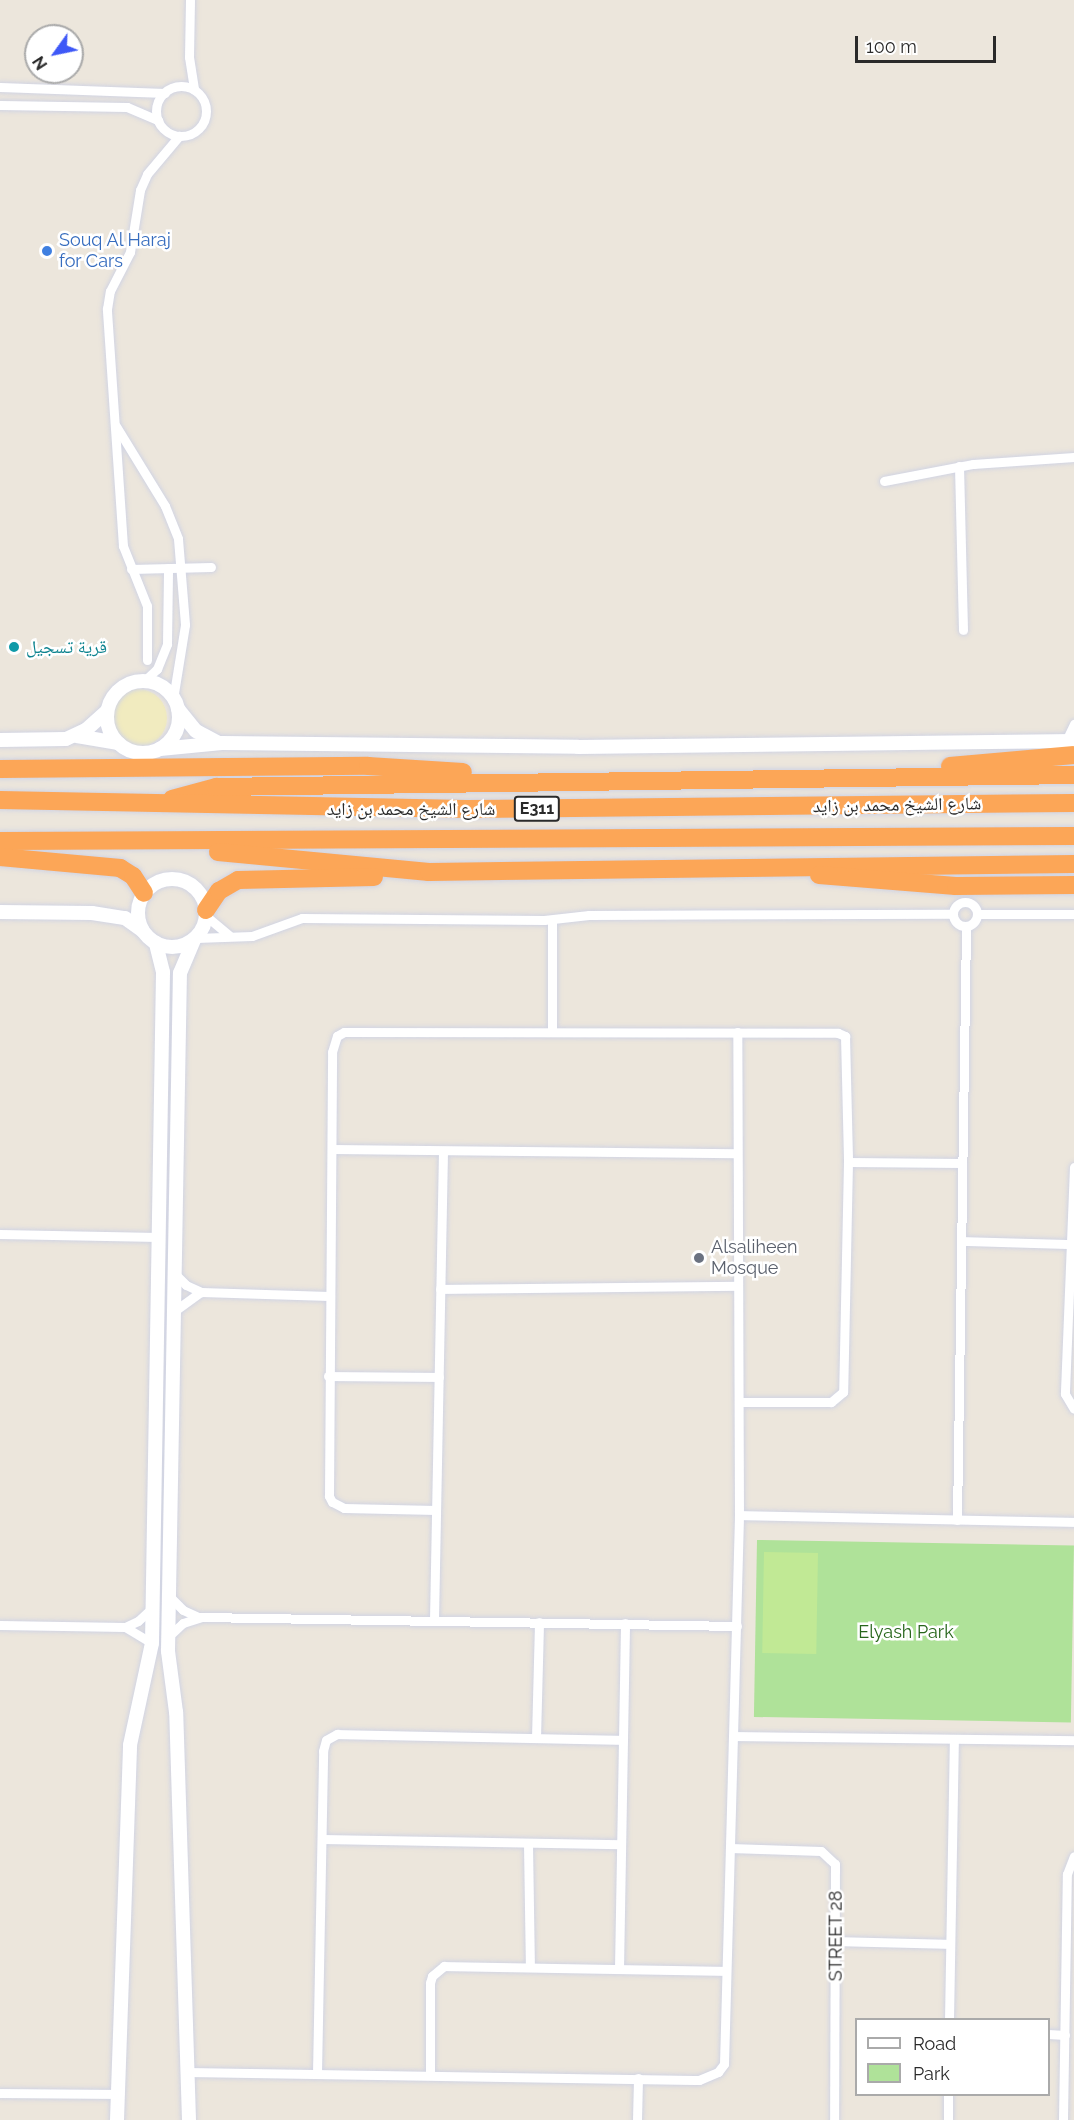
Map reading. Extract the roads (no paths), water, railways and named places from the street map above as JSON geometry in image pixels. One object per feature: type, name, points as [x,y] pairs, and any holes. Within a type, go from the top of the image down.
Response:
[{"type":"highway","points":[[869,776],[1071,746]]},
{"type":"highway","points":[[0,769],[368,766],[521,780]]},
{"type":"highway","points":[[167,801],[190,791],[216,787],[521,780],[1074,776]]},
{"type":"highway","name":"شارع الشيخ محمد بن زايد","points":[[0,800],[167,801],[295,809],[1074,803]]},
{"type":"highway","name":"شارع الشيخ محمد بن زايد","points":[[0,842],[166,843],[1074,836]]},
{"type":"highway","points":[[166,843],[266,858],[429,872]]},
{"type":"highway","points":[[0,857],[120,868],[133,876],[143,896]]},
{"type":"highway","points":[[206,913],[227,885],[249,878],[368,877],[429,872],[1074,864]]},
{"type":"highway","points":[[782,868],[913,884],[1074,885]]},
{"type":"main road","points":[[75,736],[107,711],[120,689],[144,681],[156,684],[176,704],[196,731],[222,743]]},
{"type":"main road","points":[[160,749],[175,732],[176,704]]},
{"type":"main road","points":[[107,711],[107,722],[118,743]]},
{"type":"main road","points":[[0,740],[57,740],[75,736],[118,743],[138,753],[222,743],[578,747],[1071,746]]},
{"type":"main road","points":[[0,912],[92,913],[122,910],[161,881],[181,880],[198,891],[206,913],[180,973],[173,1312],[169,1666],[176,1712],[189,2120]]},
{"type":"main road","points":[[143,896],[138,910],[143,930]]},
{"type":"main road","points":[[92,913],[121,917],[143,930],[156,943],[171,947],[195,939]]},
{"type":"main road","points":[[117,2120],[130,1745],[152,1643],[163,972],[156,943]]},
{"type":"main road","points":[[160,1091],[169,1093],[176,1125]]},
{"type":"street","points":[[147,660],[147,606],[123,546],[108,300],[130,252],[143,182],[179,136],[195,132],[205,119],[205,103],[194,90],[189,57],[190,0]]},
{"type":"street","points":[[0,87],[165,93],[180,86],[194,90]]},
{"type":"street","points":[[158,120],[158,102],[165,93]]},
{"type":"street","points":[[0,105],[127,107],[158,120],[164,129],[179,136]]},
{"type":"street","points":[[115,424],[170,516],[181,568],[185,611],[176,704]]},
{"type":"street","points":[[884,481],[959,466],[1074,457]]},
{"type":"street","points":[[959,466],[963,630]]},
{"type":"street","points":[[131,569],[211,567]]},
{"type":"street","points":[[144,681],[165,653],[169,611],[168,568]]},
{"type":"street","points":[[1071,746],[1074,724]]},
{"type":"street","points":[[953,914],[957,906],[965,902],[974,906],[978,914]]},
{"type":"street","points":[[206,913],[231,936]]},
{"type":"street","points":[[195,939],[252,936],[302,918],[552,920],[590,915],[953,914]]},
{"type":"street","points":[[953,914],[958,924],[966,926],[974,923],[978,914]]},
{"type":"street","points":[[978,914],[1074,914]]},
{"type":"street","points":[[552,920],[552,1032]]},
{"type":"street","points":[[957,1520],[966,926]]},
{"type":"street","points":[[436,1510],[344,1508],[332,1502],[328,1490],[332,1052],[337,1036],[344,1032],[737,1032],[838,1033],[845,1036],[848,1162],[843,1392],[831,1402],[740,1402]]},
{"type":"street","points":[[187,2072],[699,2080],[718,2072],[725,2054],[735,1736],[740,1402],[735,1286],[737,1032]]},
{"type":"street","points":[[332,1149],[736,1153]]},
{"type":"street","points":[[434,1620],[443,1151]]},
{"type":"street","points":[[848,1162],[962,1163]]},
{"type":"street","points":[[1074,1167],[1065,1394],[1074,1409]]},
{"type":"street","points":[[0,1234],[158,1237]]},
{"type":"street","points":[[963,1241],[1071,1244]]},
{"type":"street","points":[[174,1273],[186,1285],[201,1292],[329,1296]]},
{"type":"street","points":[[440,1289],[735,1286]]},
{"type":"street","points":[[173,1312],[201,1292]]},
{"type":"street","points":[[328,1376],[439,1377]]},
{"type":"street","points":[[739,1515],[1074,1522]]},
{"type":"street","points":[[170,1597],[183,1610],[201,1617]]},
{"type":"street","points":[[0,1625],[125,1627],[138,1621],[153,1607]]},
{"type":"street","points":[[169,1636],[183,1623],[201,1617],[736,1626]]},
{"type":"street","points":[[536,1738],[539,1622]]},
{"type":"street","points":[[619,1969],[625,1623]]},
{"type":"street","points":[[125,1627],[152,1643]]},
{"type":"street","points":[[317,2073],[323,1751],[331,1736],[623,1740]]},
{"type":"street","points":[[735,1736],[1074,1740]]},
{"type":"street","points":[[949,2018],[954,1739]]},
{"type":"street","points":[[322,1839],[621,1844]]},
{"type":"street","points":[[528,1844],[530,1967]]},
{"type":"street","name":"STREET 28","points":[[730,1848],[827,1854],[837,1871],[834,2120]]},
{"type":"street","points":[[1063,2120],[1065,2034],[1071,1960],[1067,1874],[1074,1856]]},
{"type":"street","points":[[837,1941],[950,1944]]},
{"type":"street","points":[[430,2074],[430,1983],[437,1970],[451,1965],[726,1971]]},
{"type":"street","points":[[1050,2034],[1065,2034]]},
{"type":"street","points":[[637,2120],[638,2078]]},
{"type":"street","points":[[0,2093],[118,2094]]},
{"type":"street","points":[[948,2096],[948,2120]]},
{"type":"place","name":"Souq Al Haraj for Cars","points":[[47,251]]},
{"type":"place","name":"قرية تسجيل","points":[[14,647]]},
{"type":"place","name":"Alsaliheen Mosque","points":[[699,1258]]},
{"type":"park label","name":"Elyash Park","points":[[906,1632]]}]
